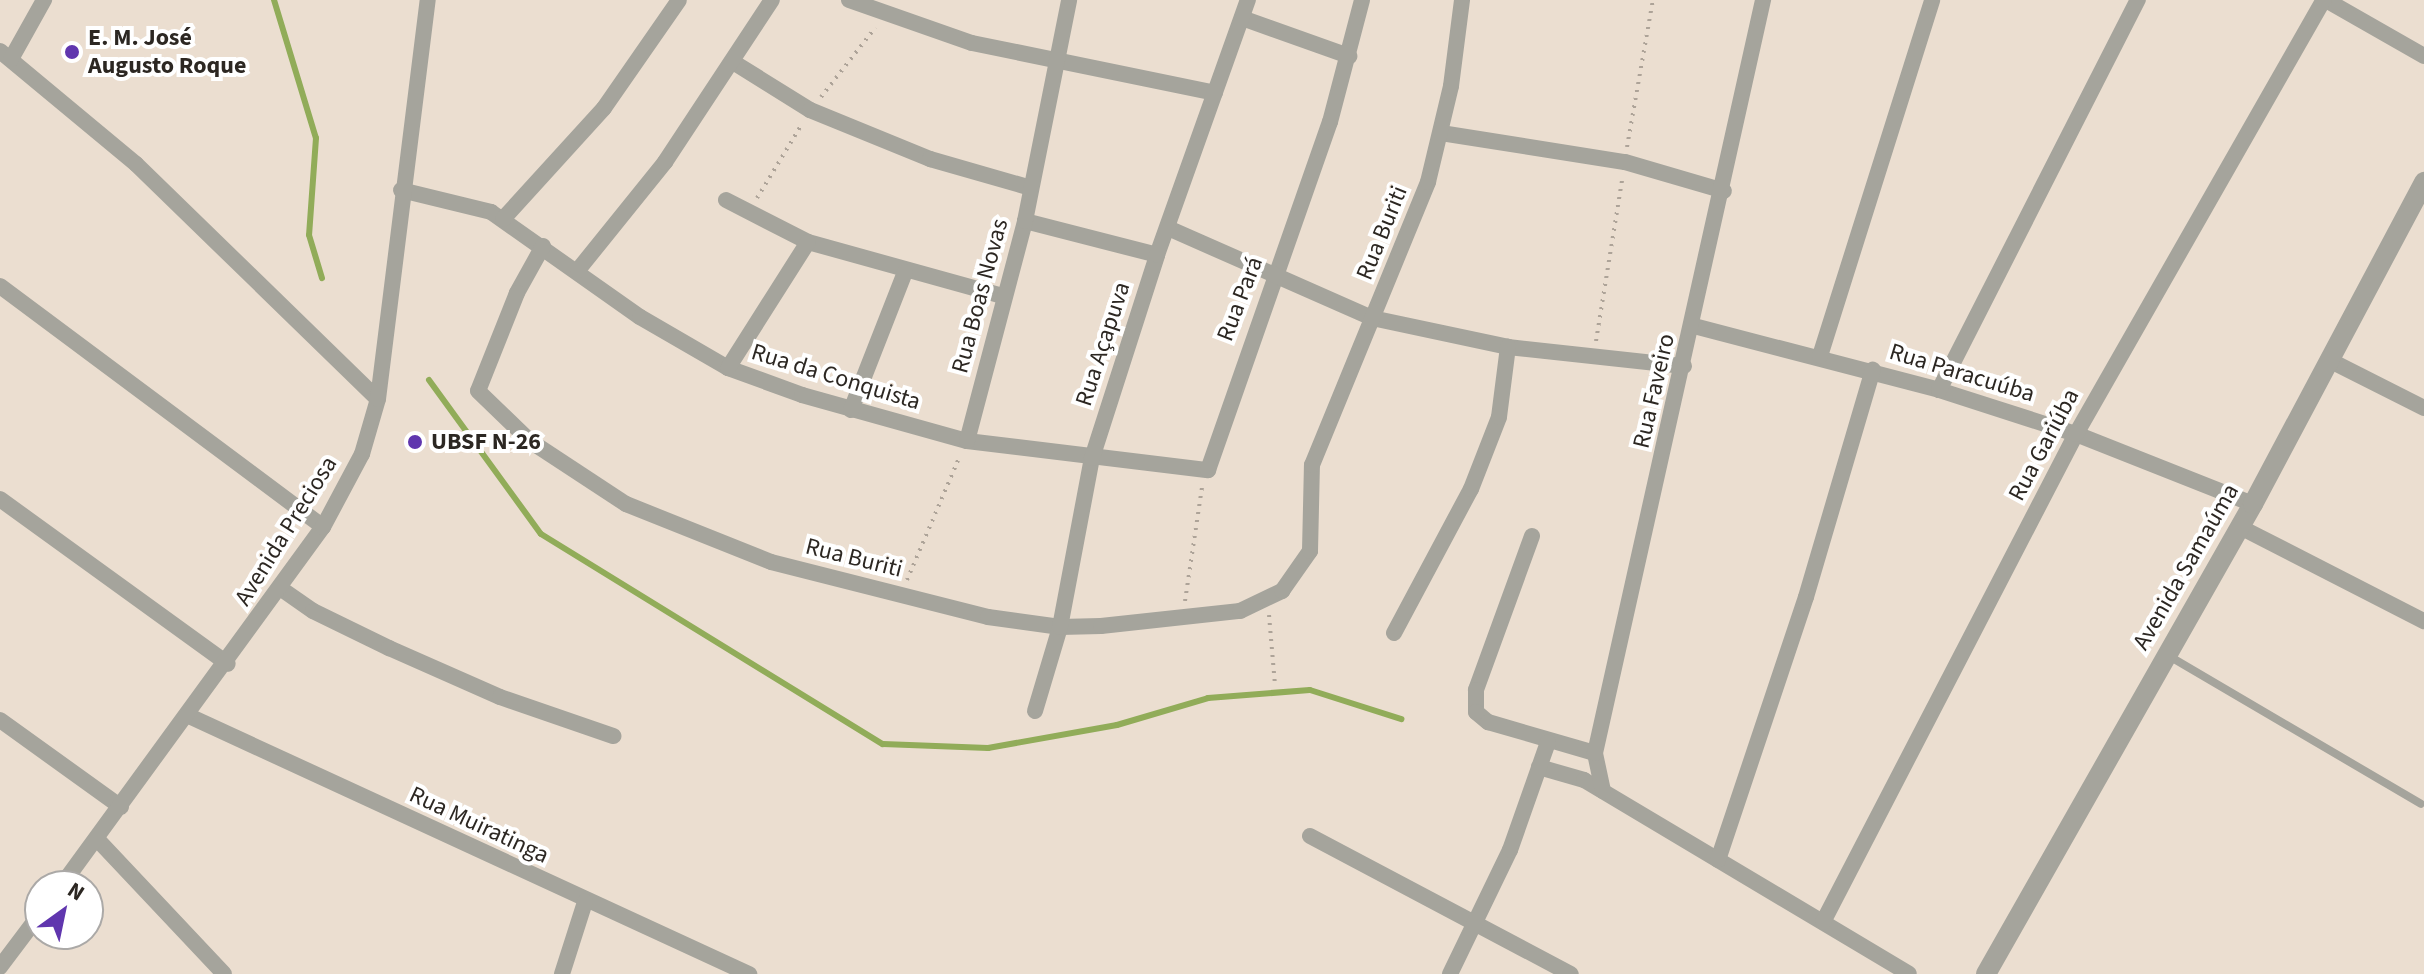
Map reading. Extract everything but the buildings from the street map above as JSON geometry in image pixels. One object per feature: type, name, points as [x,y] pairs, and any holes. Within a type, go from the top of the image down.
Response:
[{"type":"street","points":[[44,0],[5,55],[136,164],[378,399]]},
{"type":"street","name":"Avenida Preciosa","points":[[73,870],[228,664],[323,527],[362,454],[378,399],[401,190],[428,0]]},
{"type":"street","points":[[503,219],[604,108],[679,0]]},
{"type":"street","points":[[578,270],[665,162],[772,0]]},
{"type":"street","points":[[849,0],[972,43],[1058,58],[1215,93]]},
{"type":"street","name":"Rua Boas Novas","points":[[967,441],[1025,221],[1069,0]]},
{"type":"street","name":"Rua Açapuva","points":[[1035,711],[1060,627],[1092,458],[1157,255],[1248,0]]},
{"type":"street","name":"Rua Pará","points":[[1208,470],[1349,56],[1362,0]]},
{"type":"street","name":"Rua Buriti","points":[[543,246],[517,293],[478,387],[530,441],[626,504],[771,562],[988,617],[1060,627],[1184,619],[1240,611],[1267,601],[1291,582],[1310,551],[1312,465],[1411,228],[1441,133],[1462,0]]},
{"type":"street","name":"Rua Faveiro","points":[[1603,791],[1595,753],[1694,326],[1763,0]]},
{"type":"street","points":[[1820,356],[1932,0]]},
{"type":"street","points":[[1939,390],[2138,0]]},
{"type":"street","points":[[2325,0],[2424,56]]},
{"type":"street","name":"Rua Gariúba","points":[[1823,922],[2076,434],[2325,0]]},
{"type":"street","points":[[1242,18],[1349,56]]},
{"type":"street","points":[[733,62],[810,110],[930,159],[1031,188]]},
{"type":"street","points":[[1441,133],[1625,162],[1724,191]]},
{"type":"street","name":"Avenida Samaúma","points":[[1986,974],[2164,654],[2253,504],[2422,189]]},
{"type":"street","name":"Rua da Conquista","points":[[401,190],[476,207],[503,219],[640,317],[728,368],[851,410],[967,441],[1208,470]]},
{"type":"street","points":[[726,200],[808,242],[905,272],[1003,296]]},
{"type":"street","points":[[1025,221],[1157,255]]},
{"type":"street","points":[[1168,228],[1372,318],[1508,347],[1684,366]]},
{"type":"street","points":[[728,368],[808,242]]},
{"type":"street","points":[[851,410],[905,272]]},
{"type":"street","points":[[0,286],[323,527]]},
{"type":"street","name":"Rua Paracuúba","points":[[1694,326],[1820,356],[1939,390],[2076,434],[2253,504]]},
{"type":"street","points":[[1394,633],[1471,489],[1499,417],[1508,347]]},
{"type":"street","points":[[2331,361],[2424,408]]},
{"type":"street","points":[[1718,860],[1806,597],[1873,370]]},
{"type":"street","points":[[0,499],[228,664]]},
{"type":"street","points":[[2240,527],[2424,621]]},
{"type":"street","points":[[1532,536],[1476,690],[1480,717],[1548,742],[1595,753]]},
{"type":"street","points":[[280,588],[389,648],[500,697],[613,736]]},
{"type":"street","name":"Rua Muiratinga","points":[[189,716],[585,902],[749,974]]},
{"type":"street","points":[[0,720],[121,807]]},
{"type":"street","points":[[1450,974],[1510,850],[1548,742]]},
{"type":"street","points":[[1539,767],[1603,791],[1909,974]]},
{"type":"street","points":[[1310,836],[1571,974]]},
{"type":"street","points":[[97,839],[224,974]]},
{"type":"street","points":[[562,974],[585,902]]},
{"type":"street","points":[[0,967],[6,947],[24,930]]},
{"type":"lane","points":[[2164,654],[2421,804]]},
{"type":"path","points":[[749,213],[810,110],[887,14]]},
{"type":"path","points":[[901,594],[967,441]]},
{"type":"path","points":[[1184,619],[1197,499],[1208,470]]},
{"type":"path","points":[[1267,601],[1275,685]]},
{"type":"waterway","points":[[274,0],[316,138],[309,235],[322,278]]},
{"type":"waterway","points":[[429,380],[541,534],[883,744],[988,748],[1117,725],[1208,698],[1310,690],[1401,719]]},
{"type":"place","name":"E. M. José Augusto Roque","points":[[72,52]]},
{"type":"place","name":"UBSF N-26","points":[[415,442]]}]
